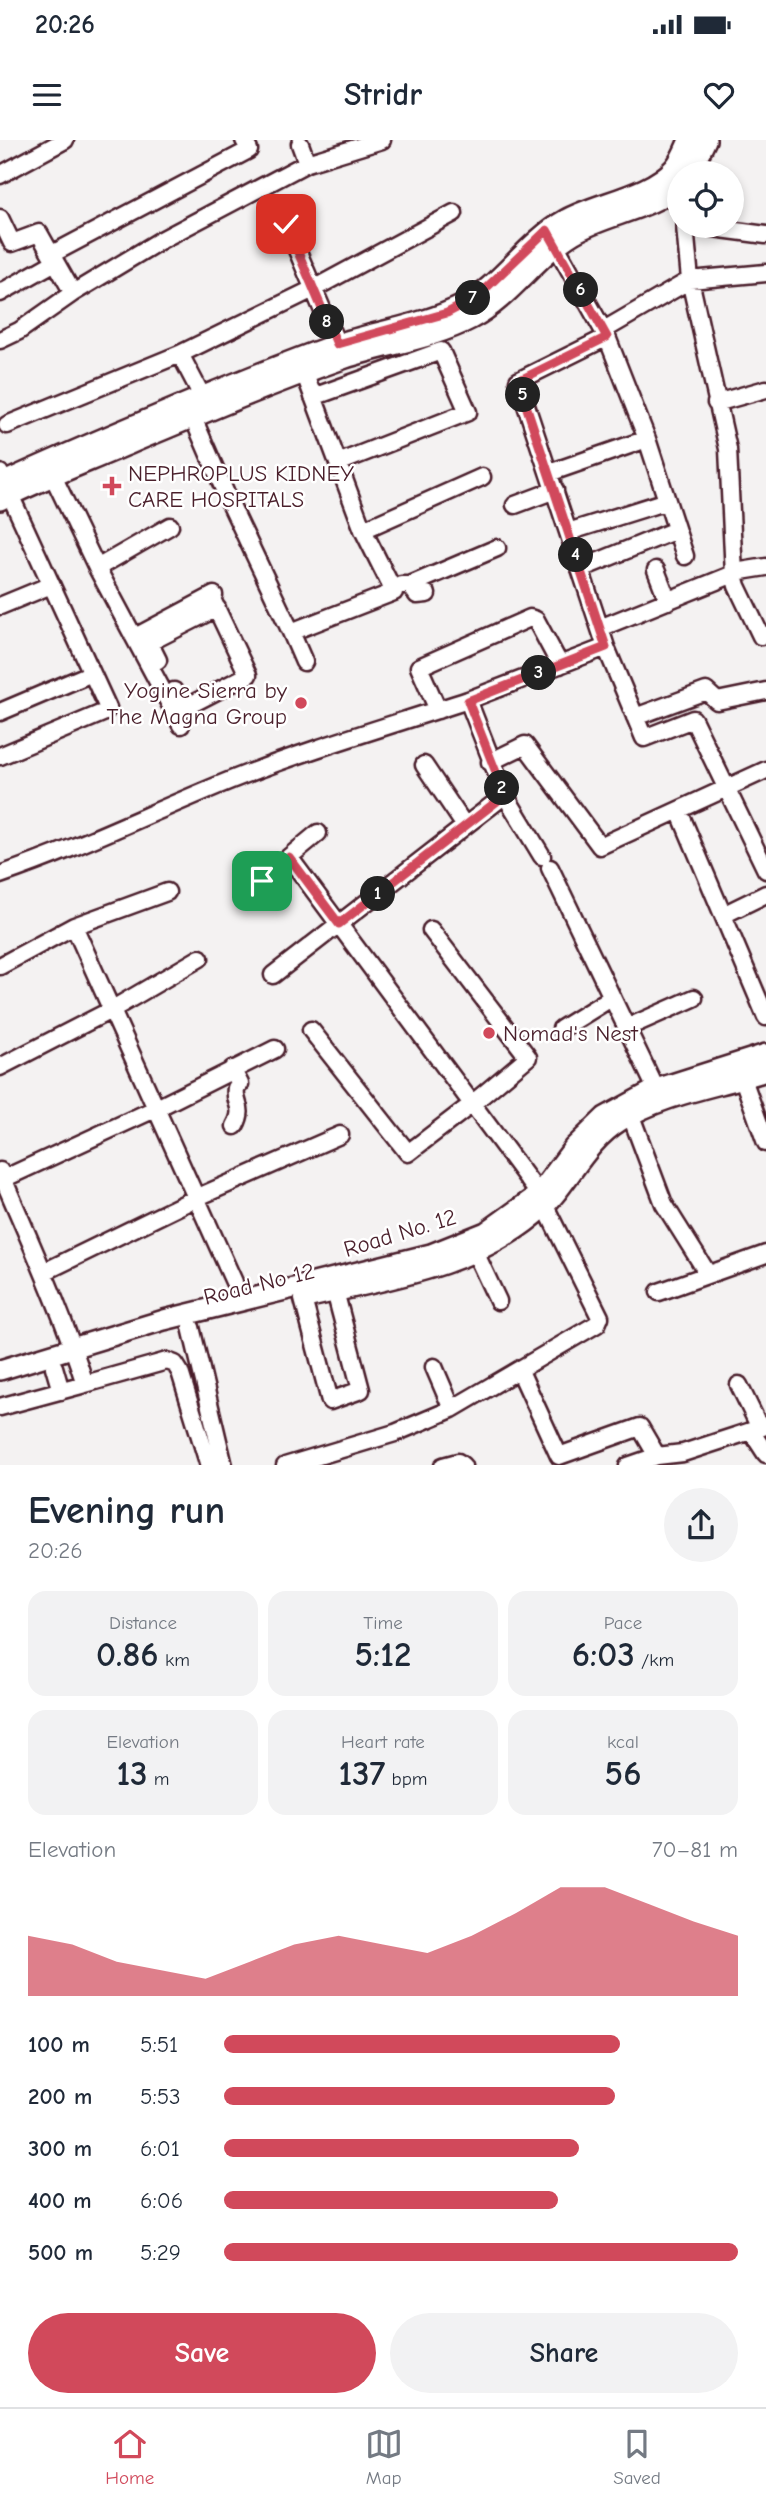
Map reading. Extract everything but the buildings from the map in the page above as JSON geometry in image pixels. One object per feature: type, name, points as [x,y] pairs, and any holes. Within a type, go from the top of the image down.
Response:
[{"type":"main road","points":[[302,366],[337,344],[447,313],[466,303],[594,207],[644,188],[666,175],[676,166],[689,140]]},
{"type":"main road","points":[[696,161],[706,140]]},
{"type":"main road","points":[[3,487],[47,461],[302,366],[342,359],[452,328],[475,317],[494,302],[551,238],[576,232],[667,195]]},
{"type":"main road","points":[[3,487],[53,476],[194,405]]},
{"type":"main road","name":"Road No. 12","points":[[0,1370],[75,1354],[164,1320],[431,1254],[486,1231],[542,1200],[574,1147],[605,1116],[656,1089],[766,1054]]},
{"type":"main road","name":"Road No 12","points":[[0,1383],[54,1367],[75,1354],[393,1278],[475,1252],[534,1216],[542,1200],[600,1136],[631,1116],[664,1101],[766,1071]]},
{"type":"street","points":[[0,175],[65,140]]},
{"type":"street","points":[[0,293],[54,258],[249,150],[244,140]]},
{"type":"street","points":[[0,340],[19,331],[73,293],[161,240],[307,163],[383,140]]},
{"type":"street","points":[[300,144],[307,163]]},
{"type":"street","points":[[7,425],[180,354],[313,289],[454,214]]},
{"type":"street","points":[[0,218],[6,246],[39,233],[73,293]]},
{"type":"street","points":[[286,224],[337,344]]},
{"type":"street","points":[[744,233],[766,236]]},
{"type":"street","points":[[551,238],[605,334],[647,439],[685,556]]},
{"type":"street","points":[[686,238],[690,280],[728,449],[734,575],[761,636],[766,635]]},
{"type":"street","points":[[766,273],[690,280],[605,334],[518,381],[606,647],[644,737],[693,719],[766,870]]},
{"type":"street","points":[[313,397],[441,351],[468,412],[338,463]]},
{"type":"street","points":[[180,354],[194,405],[229,501],[304,662]]},
{"type":"street","points":[[302,366],[363,530],[394,592]]},
{"type":"street","points":[[716,403],[766,389]]},
{"type":"street","points":[[549,473],[647,439]]},
{"type":"street","points":[[53,476],[97,568],[135,637],[184,708],[245,678],[248,671],[214,600]]},
{"type":"street","points":[[363,530],[482,477]]},
{"type":"street","points":[[0,755],[105,712],[108,708],[3,487]]},
{"type":"street","points":[[515,505],[555,490]]},
{"type":"street","points":[[568,532],[667,501]]},
{"type":"street","points":[[97,568],[170,526]]},
{"type":"street","points":[[580,569],[676,530]]},
{"type":"street","points":[[291,632],[497,548]]},
{"type":"street","points":[[600,628],[741,571],[766,567]]},
{"type":"street","points":[[656,570],[668,601]]},
{"type":"street","points":[[0,606],[51,585]]},
{"type":"street","points":[[410,585],[417,595],[427,594]]},
{"type":"street","points":[[135,637],[214,600]]},
{"type":"street","points":[[181,725],[154,662],[151,646],[154,640],[214,600]]},
{"type":"street","points":[[438,710],[419,667],[530,618],[536,620],[560,665]]},
{"type":"street","points":[[0,875],[116,830],[232,780],[468,701],[606,647]]},
{"type":"street","points":[[0,712],[92,673]]},
{"type":"street","points":[[635,717],[706,691],[717,701],[766,691]]},
{"type":"street","points":[[468,701],[505,795],[546,862],[656,1089]]},
{"type":"street","points":[[490,762],[525,745],[600,846],[766,770]]},
{"type":"street","points":[[424,765],[465,825]]},
{"type":"street","points":[[273,975],[505,795]]},
{"type":"street","points":[[679,811],[766,1017]]},
{"type":"street","points":[[262,881],[318,833]]},
{"type":"street","points":[[285,1465],[395,1433],[520,1371],[597,1324],[600,1317],[542,1200],[289,857]]},
{"type":"street","points":[[0,966],[74,926],[167,892]]},
{"type":"street","points":[[723,915],[766,894]]},
{"type":"street","points":[[74,926],[234,1282]]},
{"type":"street","points":[[311,1030],[408,1153],[472,1104],[528,1057],[431,930]]},
{"type":"street","points":[[0,1067],[111,1010],[200,958]]},
{"type":"street","points":[[561,1029],[611,998]]},
{"type":"street","points":[[626,1028],[694,998]]},
{"type":"street","points":[[85,1384],[44,1272],[2,1175],[157,1108],[275,1049]]},
{"type":"street","points":[[233,1069],[240,1084],[235,1094],[241,1112],[235,1126]]},
{"type":"street","points":[[743,1079],[766,1143]]},
{"type":"street","points":[[631,1116],[664,1204],[708,1274]]},
{"type":"street","points":[[44,1272],[198,1197],[340,1135]]},
{"type":"street","points":[[475,1252],[498,1301]]},
{"type":"street","points":[[659,1292],[766,1254]]},
{"type":"street","points":[[303,1299],[330,1401],[361,1390],[335,1291]]},
{"type":"street","points":[[191,1327],[224,1465]]},
{"type":"street","points":[[0,1407],[167,1361],[176,1364],[180,1372],[209,1465]]},
{"type":"street","points":[[54,1367],[61,1391]]},
{"type":"street","points":[[434,1367],[446,1409]]},
{"type":"street","points":[[520,1371],[559,1456],[640,1427],[657,1456]]},
{"type":"street","points":[[739,1385],[759,1428],[766,1454]]},
{"type":"street","points":[[628,1465],[657,1456],[687,1459],[759,1428]]},
{"type":"street","points":[[443,1465],[458,1462],[463,1465]]},
{"type":"place","name":"NEPHROPLUS KIDNEY CARE HOSPITALS","points":[[112,486]]},
{"type":"place","name":"Yogine Sierra by The Magna Group","points":[[301,703]]},
{"type":"place","name":"Nomad's Nest","points":[[489,1033]]},
{"type":"route","points":[[262,881],[289,857],[339,924],[505,795],[468,701],[606,647],[518,381],[607,337],[547,230],[484,290],[466,303],[447,313],[337,344],[286,224]]}]
